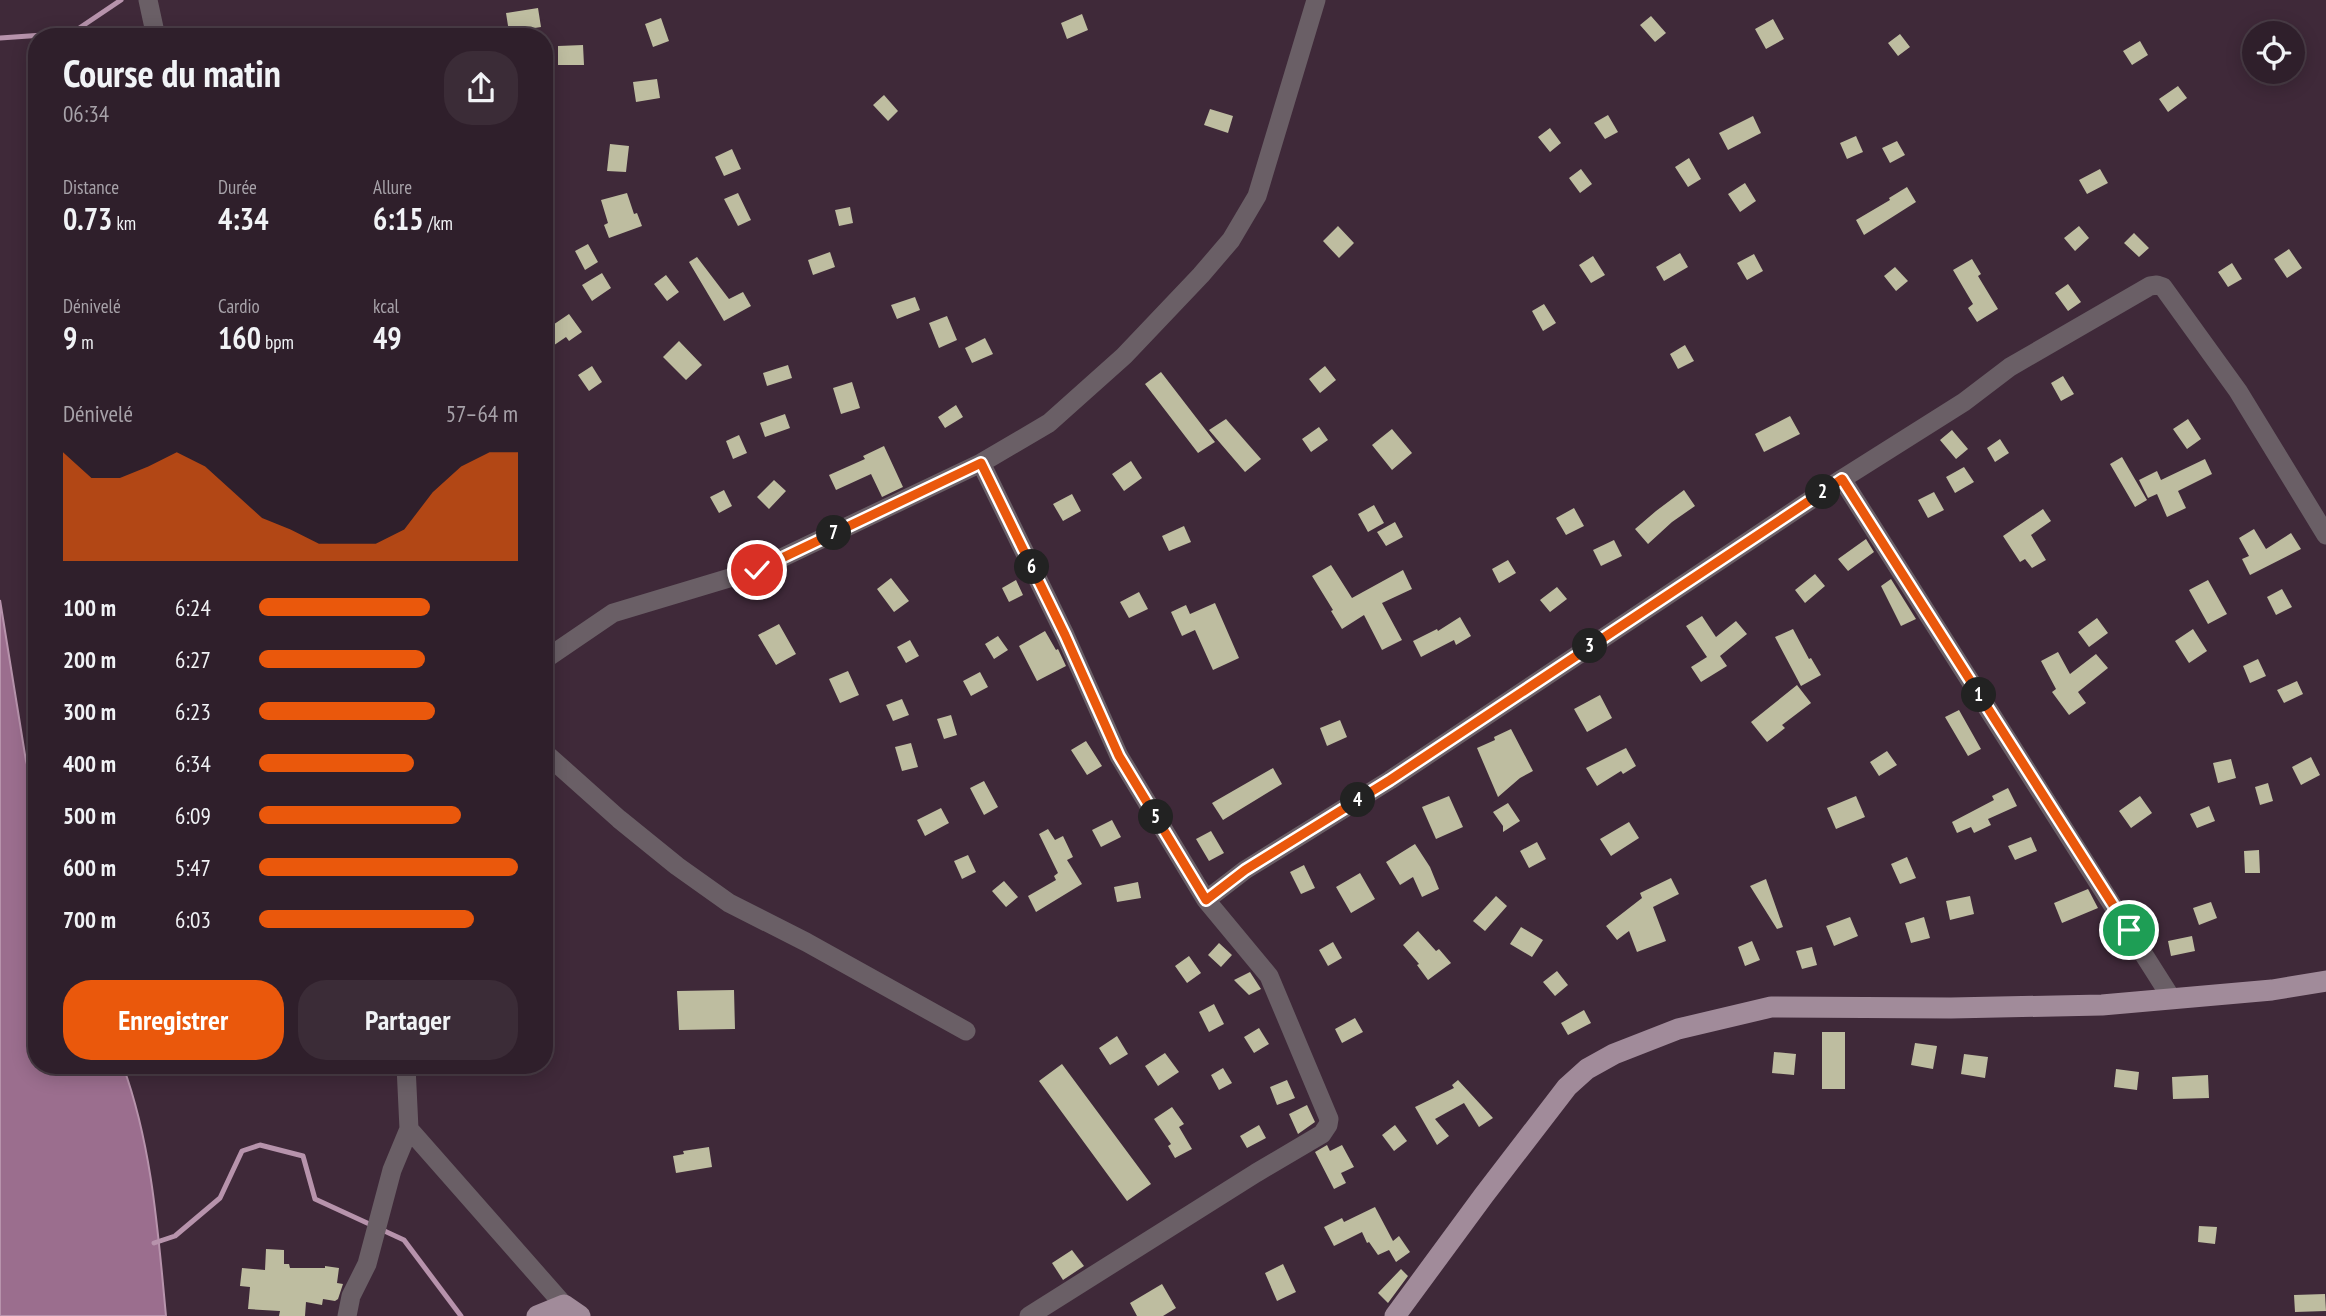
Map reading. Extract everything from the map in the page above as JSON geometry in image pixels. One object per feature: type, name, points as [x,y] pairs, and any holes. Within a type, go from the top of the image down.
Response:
[{"type":"main road","points":[[1395,1316],[1567,1087],[1587,1069],[1614,1054],[1678,1030],[1771,1007],[2102,1005],[2272,990],[2326,981]]},
{"type":"main road","points":[[537,1316],[572,1311]]},
{"type":"street","points":[[148,0],[154,28]]},
{"type":"street","points":[[553,654],[613,613],[757,570],[981,463],[1049,423],[1124,356],[1231,240],[1257,196],[1316,0]]},
{"type":"street","points":[[1206,900],[1245,870],[1390,780],[1842,479],[1964,402],[2010,367],[2150,286],[2157,285],[2162,288],[2190,323],[2238,391],[2326,535]]},
{"type":"street","points":[[981,463],[1065,635],[1119,756],[1206,900],[1269,976],[1329,1119],[1322,1134],[1029,1316]]},
{"type":"street","points":[[1842,479],[2172,999]]},
{"type":"street","points":[[553,760],[619,819],[677,866],[729,903],[806,942],[965,1031]]},
{"type":"street","points":[[347,1316],[351,1296],[367,1264],[392,1170],[409,1129],[406,1074]]},
{"type":"street","points":[[409,1129],[572,1311]]},
{"type":"shaded area","points":[[0,600],[28,768],[28,1074],[126,1074],[147,1158],[157,1221],[166,1316],[0,1316]]},
{"type":"building","points":[[538,8],[541,27],[508,28],[506,13]]},
{"type":"building","points":[[1082,14],[1088,30],[1067,39],[1061,23]]},
{"type":"building","points":[[1651,16],[1666,33],[1655,42],[1640,25]]},
{"type":"building","points":[[661,18],[669,41],[653,47],[645,24]]},
{"type":"building","points":[[1773,19],[1784,39],[1766,49],[1755,29]]},
{"type":"building","points":[[1900,34],[1910,47],[1898,56],[1888,43]]},
{"type":"building","points":[[2140,41],[2148,55],[2132,65],[2123,51]]},
{"type":"building","points":[[583,45],[584,65],[558,65],[558,46]]},
{"type":"building","points":[[657,79],[660,98],[636,102],[633,82]]},
{"type":"building","points":[[2178,86],[2187,98],[2168,112],[2159,99]]},
{"type":"building","points":[[884,95],[898,111],[888,121],[873,105]]},
{"type":"building","points":[[1210,109],[1233,116],[1228,133],[1204,125]]},
{"type":"building","points":[[1608,115],[1618,132],[1605,139],[1594,123]]},
{"type":"building","points":[[1753,116],[1761,133],[1728,150],[1719,133]]},
{"type":"building","points":[[1550,128],[1561,143],[1550,152],[1538,137]]},
{"type":"building","points":[[1856,136],[1863,152],[1847,159],[1840,143]]},
{"type":"building","points":[[1897,141],[1905,155],[1890,163],[1882,148]]},
{"type":"building","points":[[610,144],[629,146],[626,172],[607,171]]},
{"type":"building","points":[[732,149],[741,169],[724,176],[715,157]]},
{"type":"building","points":[[1689,158],[1701,179],[1688,187],[1675,167]]},
{"type":"building","points":[[1581,169],[1592,184],[1580,193],[1569,178]]},
{"type":"building","points":[[2100,169],[2108,183],[2087,194],[2079,180]]},
{"type":"building","points":[[1745,183],[1756,201],[1740,212],[1728,194]]},
{"type":"building","points":[[1907,187],[1916,202],[1864,235],[1856,220]]},
{"type":"building","points":[[627,193],[634,214],[637,213],[642,226],[609,238],[604,225],[608,223],[601,200]]},
{"type":"building","points":[[738,193],[751,220],[738,226],[724,199]]},
{"type":"building","points":[[850,207],[853,223],[839,226],[835,210]]},
{"type":"building","points":[[1338,226],[1354,243],[1339,258],[1323,241]]},
{"type":"building","points":[[2079,226],[2089,238],[2075,251],[2064,238]]},
{"type":"building","points":[[2134,233],[2149,248],[2139,257],[2124,243]]},
{"type":"building","points":[[588,244],[598,262],[585,270],[575,251]]},
{"type":"building","points":[[2289,249],[2302,268],[2287,278],[2274,259]]},
{"type":"building","points":[[830,252],[835,267],[813,275],[808,260]]},
{"type":"building","points":[[1680,253],[1688,267],[1664,281],[1656,267]]},
{"type":"building","points":[[1754,254],[1763,271],[1747,280],[1737,263]]},
{"type":"building","points":[[1593,256],[1605,275],[1591,283],[1579,265]]},
{"type":"building","points":[[697,257],[729,299],[743,292],[751,306],[724,321],[689,262]]},
{"type":"building","points":[[1972,259],[1981,274],[1978,276],[1998,309],[1977,322],[1968,308],[1973,304],[1953,270]]},
{"type":"building","points":[[2232,263],[2242,279],[2228,287],[2218,272]]},
{"type":"building","points":[[1895,267],[1908,281],[1896,291],[1884,276]]},
{"type":"building","points":[[602,273],[611,288],[592,301],[582,285]]},
{"type":"building","points":[[666,275],[679,292],[667,301],[654,284]]},
{"type":"building","points":[[2068,284],[2081,302],[2068,311],[2055,293]]},
{"type":"building","points":[[915,297],[920,310],[897,319],[891,305]]},
{"type":"building","points":[[1544,304],[1556,323],[1543,331],[1532,311]]},
{"type":"building","points":[[569,314],[582,332],[569,341],[566,337],[553,346],[553,325]]},
{"type":"building","points":[[947,316],[957,340],[939,348],[929,323]]},
{"type":"building","points":[[985,338],[993,354],[972,363],[965,348]]},
{"type":"building","points":[[679,341],[702,365],[686,380],[663,357]]},
{"type":"building","points":[[1685,345],[1694,361],[1678,369],[1670,354]]},
{"type":"building","points":[[788,365],[792,378],[767,386],[763,373]]},
{"type":"building","points":[[592,366],[602,382],[589,391],[578,375]]},
{"type":"building","points":[[1325,366],[1336,380],[1320,393],[1309,379]]},
{"type":"building","points":[[1161,372],[1215,442],[1198,453],[1145,384]]},
{"type":"building","points":[[2063,376],[2074,394],[2061,401],[2051,383]]},
{"type":"building","points":[[852,382],[860,408],[841,414],[833,388]]},
{"type":"building","points":[[956,405],[963,417],[945,428],[938,417]]},
{"type":"building","points":[[785,414],[790,428],[765,437],[760,423]]},
{"type":"building","points":[[1790,416],[1800,434],[1764,452],[1755,434]]},
{"type":"building","points":[[1226,419],[1261,459],[1245,472],[1209,430]]},
{"type":"building","points":[[2188,419],[2201,439],[2187,449],[2173,429]]},
{"type":"building","points":[[1319,427],[1328,440],[1311,452],[1302,439]]},
{"type":"building","points":[[1392,429],[1412,453],[1392,470],[1372,445]]},
{"type":"building","points":[[1952,430],[1968,449],[1956,459],[1940,440]]},
{"type":"building","points":[[739,435],[747,453],[733,459],[726,441]]},
{"type":"building","points":[[2000,439],[2009,453],[1995,462],[1987,448]]},
{"type":"building","points":[[884,446],[903,487],[882,497],[871,474],[836,490],[829,475],[865,459],[863,456]]},
{"type":"building","points":[[2122,457],[2147,500],[2135,507],[2110,464]]},
{"type":"building","points":[[2205,459],[2212,474],[2178,491],[2186,508],[2167,517],[2157,494],[2148,498],[2139,480],[2157,471],[2161,480]]},
{"type":"building","points":[[1131,461],[1142,478],[1124,491],[1112,474]]},
{"type":"building","points":[[1964,467],[1974,482],[1955,493],[1946,477]]},
{"type":"building","points":[[774,480],[786,491],[769,509],[757,497]]},
{"type":"building","points":[[724,490],[732,506],[719,513],[710,497]]},
{"type":"building","points":[[1684,490],[1695,506],[1648,544],[1635,529]]},
{"type":"building","points":[[1934,492],[1944,510],[1928,518],[1918,500]]},
{"type":"building","points":[[1072,494],[1081,511],[1063,521],[1053,504]]},
{"type":"building","points":[[1374,505],[1384,523],[1368,532],[1358,514]]},
{"type":"building","points":[[1574,508],[1584,526],[1566,535],[1556,518]]},
{"type":"building","points":[[2043,509],[2051,521],[2031,535],[2046,560],[2032,568],[2025,559],[2020,562],[2003,536]]},
{"type":"building","points":[[1395,522],[1403,537],[1386,546],[1377,532]]},
{"type":"building","points":[[1184,526],[1191,542],[1169,551],[1162,536]]},
{"type":"building","points":[[2254,529],[2266,549],[2291,533],[2301,549],[2250,575],[2242,559],[2249,556],[2239,538]]},
{"type":"building","points":[[1866,539],[1874,552],[1848,571],[1838,559]]},
{"type":"building","points":[[1614,540],[1622,556],[1601,566],[1593,550]]},
{"type":"building","points":[[1508,560],[1516,573],[1499,583],[1492,569]]},
{"type":"building","points":[[1331,565],[1352,598],[1403,570],[1412,589],[1382,603],[1402,640],[1382,650],[1364,615],[1342,629],[1312,576]]},
{"type":"building","points":[[1815,574],[1825,586],[1805,603],[1795,590]]},
{"type":"building","points":[[891,578],[909,601],[894,612],[877,589]]},
{"type":"building","points":[[1891,579],[1916,619],[1901,626],[1881,586]]},
{"type":"building","points":[[1016,580],[1023,595],[1009,602],[1002,588]]},
{"type":"building","points":[[2208,580],[2227,614],[2208,624],[2189,590]]},
{"type":"building","points":[[1557,587],[1567,599],[1550,612],[1540,600]]},
{"type":"building","points":[[2282,589],[2292,607],[2276,615],[2267,597]]},
{"type":"building","points":[[1139,592],[1148,609],[1129,618],[1120,602]]},
{"type":"building","points":[[1215,603],[1239,658],[1213,670],[1195,630],[1182,636],[1171,612],[1186,605],[1190,614]]},
{"type":"building","points":[[1702,616],[1716,637],[1736,621],[1747,634],[1720,656],[1727,666],[1701,682],[1691,667],[1707,657],[1686,626]]},
{"type":"building","points":[[1460,617],[1471,636],[1456,645],[1454,640],[1421,657],[1413,641],[1437,629],[1438,631]]},
{"type":"building","points":[[2097,618],[2108,633],[2089,647],[2078,632]]},
{"type":"building","points":[[779,624],[796,654],[776,665],[758,635]]},
{"type":"building","points":[[1793,629],[1821,675],[1801,686],[1775,637]]},
{"type":"building","points":[[2193,629],[2207,651],[2189,663],[2175,641]]},
{"type":"building","points":[[1045,631],[1066,666],[1037,681],[1019,646]]},
{"type":"building","points":[[998,636],[1008,650],[994,659],[985,644]]},
{"type":"building","points":[[910,640],[919,656],[906,663],[897,647]]},
{"type":"building","points":[[2058,652],[2070,674],[2096,654],[2108,668],[2078,692],[2086,703],[2069,715],[2052,692],[2056,689],[2041,661]]},
{"type":"building","points":[[2258,659],[2266,676],[2250,683],[2243,666]]},
{"type":"building","points":[[848,671],[859,695],[840,703],[829,679]]},
{"type":"building","points":[[980,672],[988,687],[971,696],[963,681]]},
{"type":"building","points":[[2297,681],[2303,694],[2284,703],[2277,690]]},
{"type":"building","points":[[1797,685],[1811,703],[1782,725],[1785,728],[1767,742],[1751,722]]},
{"type":"building","points":[[1600,695],[1612,718],[1587,732],[1574,709]]},
{"type":"building","points":[[902,699],[909,715],[893,721],[886,705]]},
{"type":"building","points":[[1959,710],[1981,749],[1968,756],[1945,717]]},
{"type":"building","points":[[951,715],[957,735],[944,739],[937,719]]},
{"type":"building","points":[[1340,720],[1347,737],[1327,746],[1320,728]]},
{"type":"building","points":[[1511,729],[1533,771],[1520,778],[1498,797],[1477,748]]},
{"type":"building","points":[[1086,741],[1102,766],[1087,775],[1071,750]]},
{"type":"building","points":[[911,743],[918,767],[902,771],[895,747]]},
{"type":"building","points":[[1626,748],[1636,766],[1623,774],[1621,771],[1597,786],[1586,768]]},
{"type":"building","points":[[1887,751],[1897,765],[1879,776],[1870,762]]},
{"type":"building","points":[[2311,757],[2320,775],[2301,785],[2292,767]]},
{"type":"building","points":[[2231,759],[2236,778],[2218,783],[2213,763]]},
{"type":"building","points":[[1273,768],[1282,784],[1223,820],[1212,803]]},
{"type":"building","points":[[984,781],[998,807],[984,815],[970,788]]},
{"type":"building","points":[[2268,783],[2273,801],[2260,805],[2255,787]]},
{"type":"building","points":[[2008,788],[2017,806],[1988,819],[1991,825],[1974,833],[1971,827],[1957,833],[1952,822],[1994,800],[1992,796]]},
{"type":"building","points":[[1449,796],[1463,827],[1436,839],[1422,807]]},
{"type":"building","points":[[1856,796],[1865,817],[1836,829],[1827,808]]},
{"type":"building","points":[[2140,796],[2152,813],[2131,828],[2119,811]]},
{"type":"building","points":[[1508,803],[1520,821],[1503,832],[1503,826],[1493,812]]},
{"type":"building","points":[[2209,806],[2215,821],[2197,828],[2190,814]]},
{"type":"building","points":[[941,808],[949,823],[925,836],[917,820]]},
{"type":"building","points":[[1112,820],[1121,837],[1101,847],[1092,830]]},
{"type":"building","points":[[1629,822],[1639,838],[1611,856],[1600,839]]},
{"type":"building","points":[[1048,829],[1055,840],[1063,836],[1073,857],[1067,860],[1082,884],[1036,912],[1028,896],[1056,880],[1054,876],[1058,873],[1039,834]]},
{"type":"building","points":[[1211,831],[1224,853],[1209,861],[1196,839]]},
{"type":"building","points":[[2031,837],[2037,851],[2015,860],[2008,846]]},
{"type":"building","points":[[1537,842],[1546,859],[1529,868],[1520,851]]},
{"type":"building","points":[[1415,844],[1430,867],[1439,889],[1422,897],[1413,877],[1400,885],[1386,862]]},
{"type":"building","points":[[2259,850],[2260,873],[2245,873],[2244,851]]},
{"type":"building","points":[[968,855],[976,872],[962,879],[954,861]]},
{"type":"building","points":[[1907,857],[1916,878],[1900,884],[1891,864]]},
{"type":"building","points":[[1304,865],[1315,888],[1301,894],[1290,872]]},
{"type":"building","points":[[1360,873],[1375,899],[1351,913],[1336,887]]},
{"type":"building","points":[[1671,878],[1679,894],[1653,907],[1666,941],[1637,952],[1629,931],[1617,940],[1606,926],[1642,898],[1640,893]]},
{"type":"building","points":[[1766,879],[1783,927],[1777,929],[1750,886]]},
{"type":"building","points":[[1004,881],[1018,897],[1006,907],[992,891]]},
{"type":"building","points":[[1138,882],[1141,898],[1117,902],[1114,887]]},
{"type":"building","points":[[2088,889],[2098,908],[2062,923],[2054,903]]},
{"type":"building","points":[[1496,896],[1507,906],[1485,931],[1473,921]]},
{"type":"building","points":[[1970,896],[1974,914],[1950,920],[1946,901]]},
{"type":"building","points":[[2211,902],[2217,918],[2199,925],[2193,908]]},
{"type":"building","points":[[1850,917],[1858,936],[1834,946],[1826,926]]},
{"type":"building","points":[[1924,917],[1930,938],[1911,943],[1905,923]]},
{"type":"building","points":[[1521,927],[1543,940],[1532,957],[1510,944]]},
{"type":"building","points":[[1418,931],[1451,963],[1428,980],[1403,945]]},
{"type":"building","points":[[2192,936],[2195,951],[2171,956],[2168,941]]},
{"type":"building","points":[[1752,941],[1760,960],[1745,966],[1738,947]]},
{"type":"building","points":[[1333,942],[1342,958],[1328,966],[1319,950]]},
{"type":"building","points":[[1219,943],[1232,955],[1221,967],[1208,955]]},
{"type":"building","points":[[1812,947],[1817,965],[1802,969],[1796,951]]},
{"type":"building","points":[[1189,956],[1201,973],[1187,983],[1175,966]]},
{"type":"building","points":[[1557,971],[1568,985],[1555,996],[1543,982]]},
{"type":"building","points":[[1250,972],[1261,989],[1249,995],[1234,980]]},
{"type":"building","points":[[734,990],[735,1029],[679,1030],[677,991]]},
{"type":"building","points":[[1214,1004],[1224,1024],[1209,1032],[1199,1012]]},
{"type":"building","points":[[1584,1010],[1591,1023],[1568,1035],[1561,1023]]},
{"type":"building","points":[[1355,1018],[1363,1032],[1342,1043],[1335,1029]]},
{"type":"building","points":[[1259,1028],[1269,1044],[1254,1053],[1244,1037]]},
{"type":"building","points":[[1822,1032],[1845,1032],[1845,1089],[1822,1089]]},
{"type":"building","points":[[1117,1036],[1128,1054],[1110,1065],[1099,1048]]},
{"type":"building","points":[[1915,1043],[1937,1046],[1933,1069],[1911,1065]]},
{"type":"building","points":[[1774,1052],[1796,1054],[1794,1075],[1772,1073]]},
{"type":"building","points":[[1165,1053],[1179,1072],[1158,1086],[1145,1066]]},
{"type":"building","points":[[1964,1054],[1988,1057],[1985,1078],[1961,1074]]},
{"type":"building","points":[[1062,1064],[1151,1184],[1127,1201],[1039,1081]]},
{"type":"building","points":[[1223,1068],[1232,1083],[1219,1090],[1211,1075]]},
{"type":"building","points":[[2116,1069],[2139,1072],[2137,1090],[2114,1087]]},
{"type":"building","points":[[2208,1075],[2209,1098],[2173,1099],[2172,1077]]},
{"type":"building","points":[[1287,1080],[1295,1098],[1277,1105],[1270,1087]]},
{"type":"building","points":[[1458,1080],[1493,1118],[1479,1127],[1464,1103],[1435,1119],[1449,1136],[1437,1145],[1415,1107],[1454,1088],[1452,1085]]},
{"type":"building","points":[[1307,1105],[1315,1122],[1298,1134],[1289,1114]]},
{"type":"building","points":[[1172,1107],[1184,1124],[1179,1127],[1192,1149],[1175,1158],[1168,1146],[1171,1144],[1154,1119]]},
{"type":"building","points":[[1259,1125],[1266,1138],[1247,1148],[1240,1136]]},
{"type":"building","points":[[1395,1125],[1407,1141],[1394,1151],[1382,1135]]},
{"type":"building","points":[[1327,1145],[1330,1151],[1342,1145],[1354,1167],[1341,1173],[1346,1183],[1334,1189],[1315,1152]]},
{"type":"building","points":[[709,1147],[712,1167],[676,1173],[673,1156],[684,1154],[683,1151]]},
{"type":"building","points":[[1375,1207],[1393,1241],[1399,1236],[1410,1252],[1396,1262],[1389,1250],[1378,1255],[1369,1242],[1367,1243],[1362,1232],[1334,1246],[1324,1227],[1342,1218],[1344,1222]]},
{"type":"building","points":[[2199,1226],[2217,1227],[2215,1244],[2198,1242]]},
{"type":"building","points":[[266,1249],[284,1250],[284,1264],[289,1264],[290,1268],[339,1268],[337,1283],[343,1284],[338,1299],[323,1299],[322,1305],[306,1302],[305,1316],[279,1316],[280,1311],[248,1309],[250,1287],[240,1286],[242,1268],[265,1270]]},
{"type":"building","points":[[1072,1250],[1084,1266],[1063,1280],[1052,1263]]},
{"type":"building","points":[[1283,1264],[1296,1292],[1277,1301],[1265,1273]]},
{"type":"building","points":[[1401,1269],[1408,1276],[1388,1303],[1378,1293]]},
{"type":"building","points":[[1162,1284],[1176,1308],[1163,1316],[1137,1316],[1130,1303]]},
{"type":"building","points":[[2325,1294],[2326,1311],[2295,1312],[2294,1295]]},
{"type":"waterway","points":[[79,28],[121,0]]},
{"type":"waterway","points":[[0,38],[28,36]]},
{"type":"waterway","points":[[154,1243],[175,1236],[220,1198],[242,1151],[260,1145],[303,1156],[315,1199],[404,1240],[461,1316]]},
{"type":"route","points":[[757,570],[981,463],[1065,635],[1119,756],[1206,900],[1245,870],[1390,780],[1842,479],[2129,930]]}]
